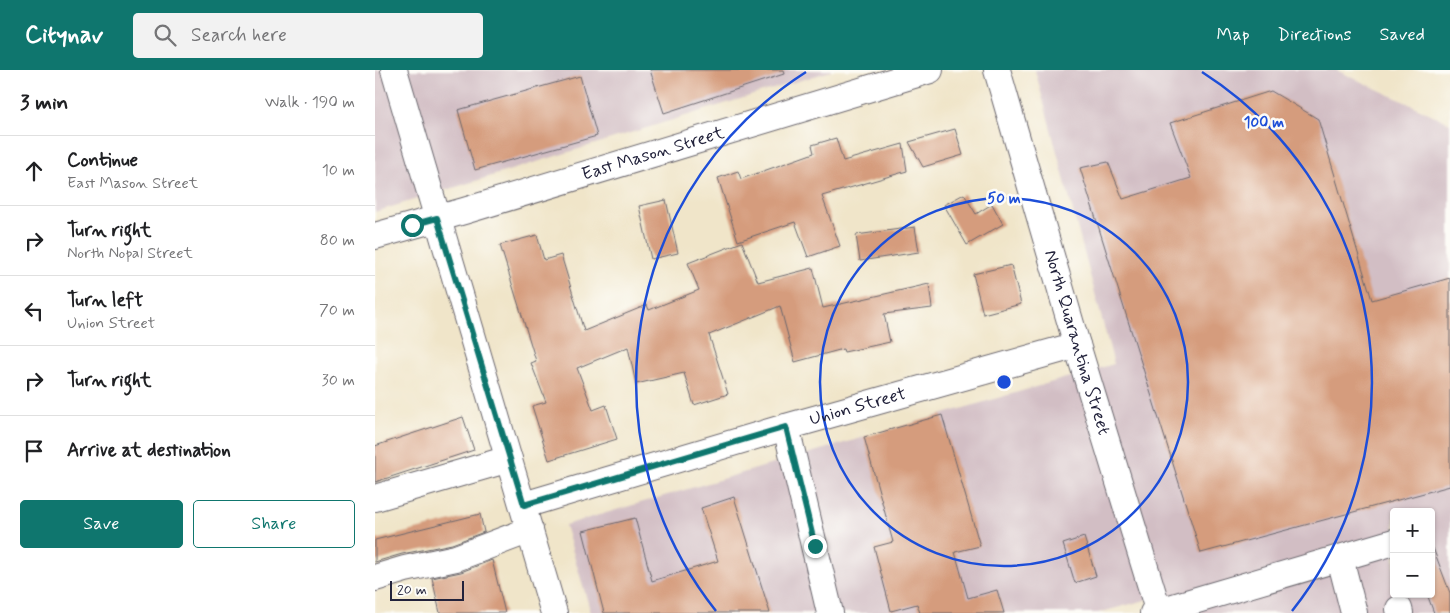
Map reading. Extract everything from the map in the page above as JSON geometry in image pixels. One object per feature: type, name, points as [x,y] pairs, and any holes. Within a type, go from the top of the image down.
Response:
[{"type":"street","points":[[394,70],[554,613]]},
{"type":"street","name":"East Mason Street","points":[[375,236],[930,70]]},
{"type":"street","name":"North Quarantina Street","points":[[997,70],[1157,612]]},
{"type":"street","name":"Union Street","points":[[375,578],[405,568],[456,558],[527,517],[786,427],[1077,345]]},
{"type":"street","points":[[786,427],[830,613]]},
{"type":"street","points":[[375,498],[509,459]]},
{"type":"street","points":[[1157,612],[1390,543]]},
{"type":"street","points":[[1340,558],[1354,613]]},
{"type":"shaded area","points":[[375,70],[834,70],[375,212]]},
{"type":"shaded area","points":[[1035,70],[1336,70],[1450,123],[1450,613],[1171,613],[1164,595],[1098,613],[591,613],[565,525],[1114,364]]},
{"type":"building","points":[[650,70],[783,70],[784,74],[664,113]]},
{"type":"building","points":[[580,76],[597,136],[475,170],[458,110]]},
{"type":"building","points":[[1271,91],[1318,119],[1372,300],[1450,278],[1450,486],[1201,553],[1080,168],[1108,162],[1123,199],[1191,178],[1170,123]]},
{"type":"building","points":[[955,129],[963,155],[923,167],[909,142]]},
{"type":"building","points":[[836,138],[843,161],[903,144],[907,171],[822,196],[840,246],[808,257],[795,222],[738,241],[718,178],[738,171],[741,179],[814,153],[812,145]]},
{"type":"building","points":[[964,194],[976,214],[992,204],[1003,224],[967,245],[944,205]]},
{"type":"building","points":[[666,200],[678,253],[651,259],[639,206]]},
{"type":"building","points":[[915,227],[919,252],[860,261],[856,235]]},
{"type":"building","points":[[537,235],[544,260],[561,255],[584,331],[647,305],[649,310],[699,290],[688,263],[742,242],[758,282],[813,268],[823,308],[929,284],[932,308],[884,314],[890,342],[844,352],[843,349],[795,362],[780,306],[709,335],[728,394],[694,405],[684,373],[636,384],[628,347],[577,368],[593,410],[606,405],[617,439],[549,460],[532,406],[546,402],[531,363],[536,361],[500,245]]},
{"type":"building","points":[[1011,265],[1021,304],[983,314],[973,274]]},
{"type":"building","points":[[942,415],[980,546],[955,552],[968,598],[997,590],[1004,613],[920,613],[917,604],[891,611],[874,547],[893,542],[864,437]]},
{"type":"building","points":[[463,417],[474,450],[375,482],[375,446]]},
{"type":"building","points":[[734,497],[770,613],[604,613],[583,531],[635,518],[652,581],[718,561],[701,508]]},
{"type":"building","points":[[480,514],[484,532],[452,544],[402,554],[375,562],[375,540]]},
{"type":"building","points":[[1084,537],[1096,576],[1075,583],[1063,544]]},
{"type":"building","points":[[1435,553],[1450,593],[1450,613],[1434,613],[1428,598],[1435,598]]},
{"type":"building","points":[[492,560],[505,613],[440,613],[432,578],[461,572]]},
{"type":"route","points":[[412,225],[437,218],[524,505],[786,427],[815,546]]}]
